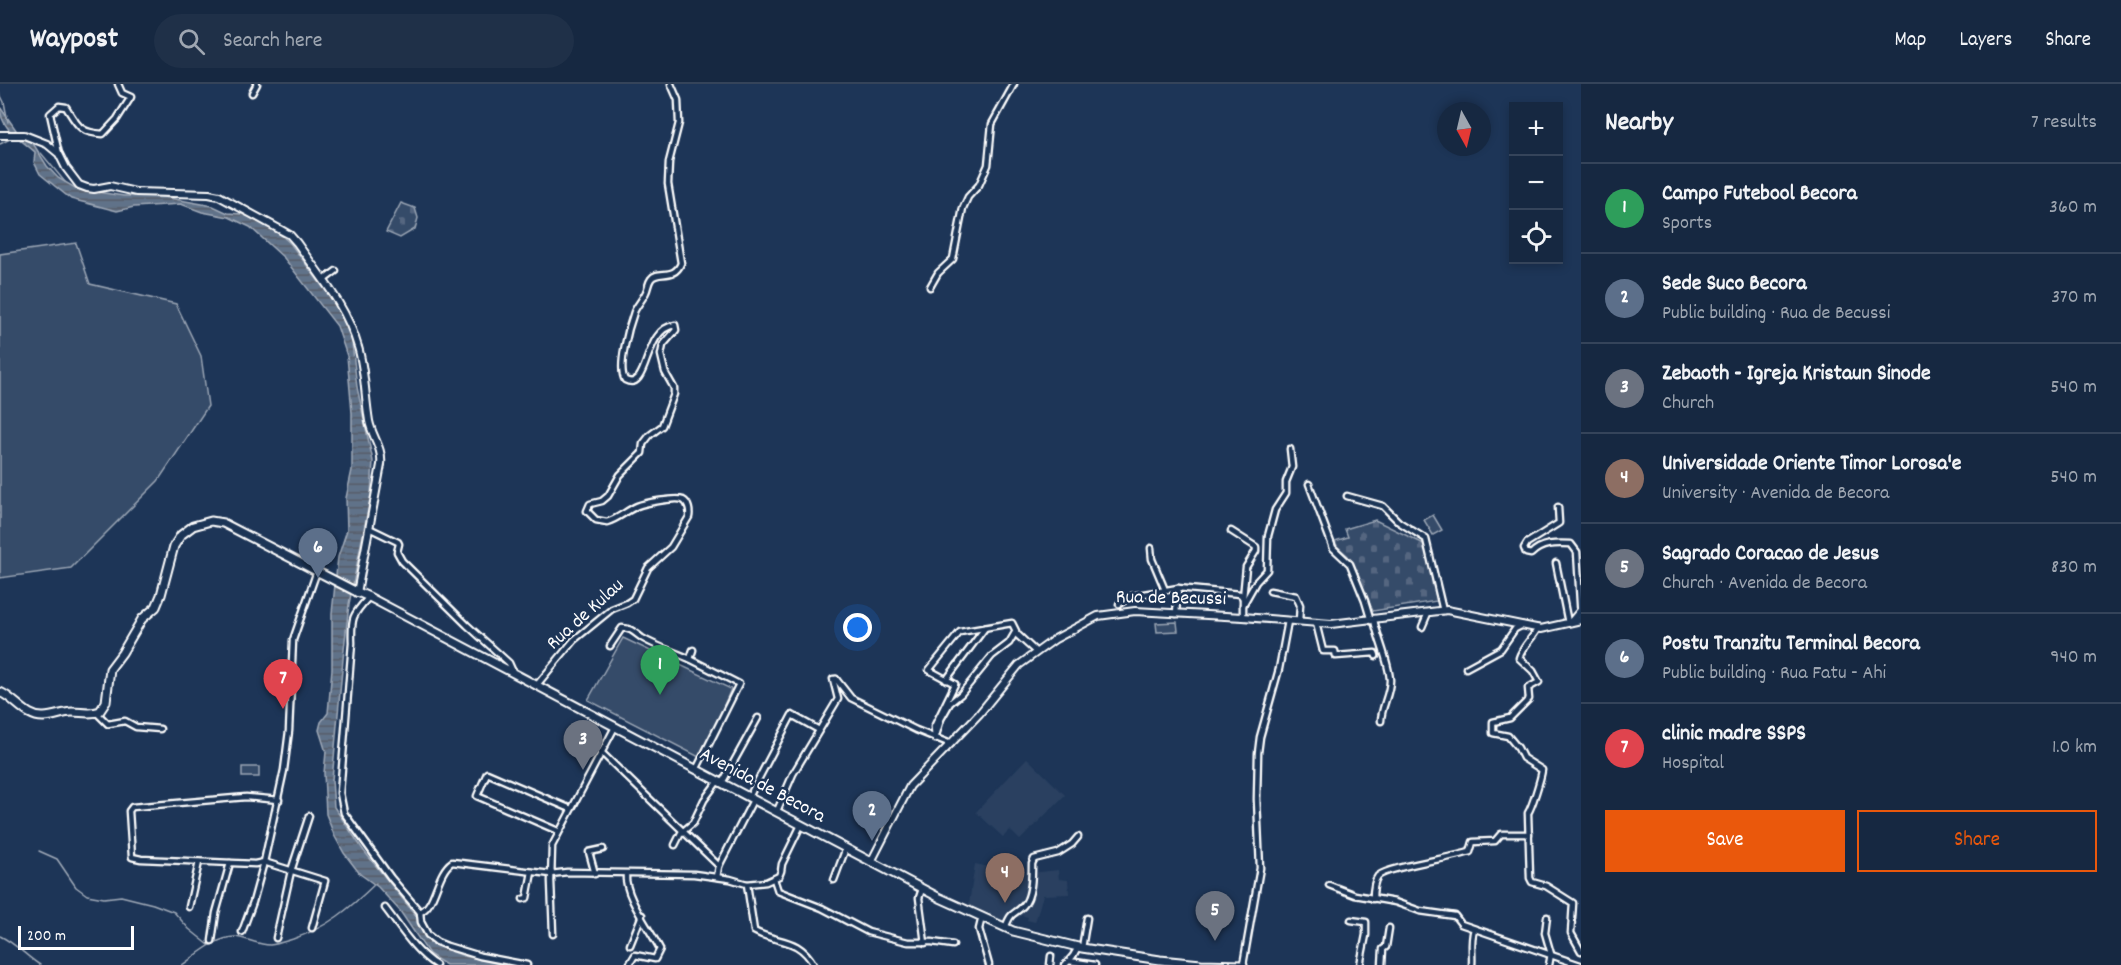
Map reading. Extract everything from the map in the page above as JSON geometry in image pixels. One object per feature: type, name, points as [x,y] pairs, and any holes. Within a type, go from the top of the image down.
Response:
[{"type":"main road","name":"Avenida de Becora","points":[[97,713],[106,702],[110,669],[122,654],[142,619],[156,607],[174,546],[185,531],[208,521],[223,523],[513,672],[922,889],[1005,928],[1080,947],[1160,960],[1243,965]]},
{"type":"main road","points":[[0,692],[11,698],[23,710],[37,717],[74,712],[97,713]]},
{"type":"street","points":[[60,156],[50,114],[59,106],[66,107],[81,130],[90,134],[103,134],[117,119],[131,97],[122,93],[118,84]]},
{"type":"street","points":[[252,93],[256,84]]},
{"type":"street","name":"Rua de Kulau","points":[[536,686],[574,640],[612,609],[633,599],[648,568],[672,547],[689,517],[690,512],[686,503],[675,499],[640,505],[608,522],[596,520],[587,511],[590,504],[602,501],[608,496],[624,470],[637,460],[650,435],[662,426],[674,394],[674,388],[665,372],[661,355],[663,345],[676,330],[675,325],[666,329],[651,345],[643,371],[637,381],[625,380],[621,370],[634,311],[647,291],[651,279],[656,274],[669,274],[680,267],[681,263],[668,184],[669,162],[680,123],[678,100],[671,84]]},
{"type":"street","points":[[930,287],[938,273],[953,260],[963,208],[985,173],[989,158],[992,124],[1014,84]]},
{"type":"street","points":[[0,135],[24,135],[47,144],[60,156],[79,185],[87,188],[110,186],[136,192],[197,193],[219,196],[290,235],[342,308],[359,348],[370,424],[382,452],[355,591]]},
{"type":"street","points":[[324,280],[336,271]]},
{"type":"street","points":[[1243,605],[1256,582],[1267,570],[1267,540],[1275,510],[1286,494],[1286,482],[1292,467],[1290,449]]},
{"type":"street","points":[[1309,484],[1333,548],[1350,564],[1365,601],[1390,678],[1386,703],[1381,711],[1382,721]]},
{"type":"street","points":[[1347,496],[1383,506],[1399,522],[1426,539],[1443,611]]},
{"type":"street","points":[[1558,507],[1556,526],[1527,543],[1524,548],[1526,553],[1531,554],[1541,545],[1571,544],[1577,552],[1581,620]]},
{"type":"street","points":[[369,528],[398,542],[397,552],[402,561],[509,663],[513,672]]},
{"type":"street","points":[[1232,531],[1256,547],[1246,567],[1243,616]]},
{"type":"street","points":[[1151,548],[1152,559],[1165,590]]},
{"type":"street","points":[[1556,563],[1569,623]]},
{"type":"street","points":[[242,932],[253,902],[279,800],[289,731],[293,640],[320,573]]},
{"type":"street","points":[[1119,604],[1128,597],[1178,588],[1238,593],[1243,598]]},
{"type":"street","points":[[1176,614],[1178,588]]},
{"type":"street","points":[[1270,591],[1296,596],[1300,605],[1299,621]]},
{"type":"street","points":[[369,597],[353,614],[351,623],[352,643],[341,771],[341,804],[344,813],[391,878],[420,912],[421,922],[428,935],[437,942],[480,956],[527,965]]},
{"type":"street","points":[[1569,623],[1581,610]]},
{"type":"street","name":"Rua de Becussi","points":[[871,862],[910,786],[984,709],[1018,665],[1074,628],[1098,616],[1125,611],[1243,616],[1331,624],[1443,611],[1538,628],[1581,620]]},
{"type":"street","points":[[1422,627],[1428,613]]},
{"type":"street","points":[[1243,965],[1260,868],[1257,799],[1260,737],[1279,669],[1288,621]]},
{"type":"street","points":[[1012,623],[1016,633],[1010,642],[992,656],[961,694],[950,703],[941,718],[935,739],[934,727],[955,684],[929,670],[960,632],[1012,623]]},
{"type":"street","points":[[1316,623],[1323,651],[1335,651],[1336,656],[1376,653],[1376,656]]},
{"type":"street","points":[[1466,668],[1501,649],[1515,629],[1522,625]]},
{"type":"street","points":[[610,646],[621,628],[633,630],[642,638],[739,684],[696,770]]},
{"type":"street","points":[[946,680],[986,628]]},
{"type":"street","points":[[1538,628],[1519,658],[1533,671],[1539,682],[1528,688],[1529,699],[1510,718],[1493,722],[1493,733],[1508,736],[1523,758],[1543,772],[1528,813],[1530,879],[1573,903],[1570,930],[1581,951]]},
{"type":"street","points":[[690,660],[693,650]]},
{"type":"street","points":[[777,811],[793,774],[838,699],[833,679],[836,679],[851,698],[935,739],[951,744]]},
{"type":"street","points":[[97,713],[108,724],[125,721],[136,727],[160,729]]},
{"type":"street","points":[[717,877],[718,866],[792,715],[819,730]]},
{"type":"street","points":[[675,845],[683,831],[693,823],[704,800],[720,782],[758,718]]},
{"type":"street","points":[[553,934],[552,846],[615,727]]},
{"type":"street","points":[[601,752],[718,866]]},
{"type":"street","points":[[558,831],[477,796],[487,773],[571,809]]},
{"type":"street","points":[[279,800],[246,796],[131,807],[129,811],[132,857],[141,860],[264,862],[325,881],[312,928]]},
{"type":"street","points":[[276,938],[291,871],[309,816]]},
{"type":"street","points":[[420,912],[428,906],[438,881],[452,862],[551,874],[567,872],[694,874],[747,884],[774,879],[782,871],[782,864],[801,825]]},
{"type":"street","points":[[1373,899],[1376,879],[1382,874],[1470,852],[1473,842],[1495,841],[1502,834],[1529,834]]},
{"type":"street","points":[[1005,928],[1011,914],[1024,905],[1034,859],[1058,853],[1078,837]]},
{"type":"street","points":[[834,880],[846,848]]},
{"type":"street","points":[[595,874],[589,852],[603,849]]},
{"type":"street","points":[[189,907],[199,862]]},
{"type":"street","points":[[212,941],[216,912],[230,863]]},
{"type":"street","points":[[524,898],[527,898],[532,872]]},
{"type":"street","points":[[626,874],[632,899],[660,949],[655,958],[635,955],[629,965]]},
{"type":"street","points":[[774,879],[778,891],[822,908],[868,932],[909,942],[953,945]]},
{"type":"street","points":[[747,884],[754,931],[801,949],[814,965]]},
{"type":"street","points":[[1329,885],[1420,911],[1455,916],[1461,924],[1580,965]]},
{"type":"street","points":[[922,889],[919,898],[925,943]]},
{"type":"street","points":[[385,908],[408,939],[436,965]]},
{"type":"street","points":[[630,945],[642,915]]},
{"type":"street","points":[[982,917],[979,929],[989,965]]},
{"type":"street","points":[[1546,917],[1545,933],[1551,954],[1549,965]]},
{"type":"street","points":[[1067,963],[1080,947],[1087,918]]},
{"type":"street","points":[[1351,920],[1366,922],[1360,965]]},
{"type":"street","points":[[1382,965],[1383,949],[1386,947],[1389,928]]},
{"type":"street","points":[[1472,965],[1471,947],[1474,929]]},
{"type":"street","points":[[1050,965],[1051,956]]},
{"type":"street","points":[[1067,963],[1095,965]]},
{"type":"shaded area","points":[[0,107],[16,130],[31,140],[47,166],[58,178],[77,189],[124,196],[158,196],[213,206],[228,213],[254,218],[273,228],[290,243],[350,325],[357,387],[373,461],[371,494],[349,604],[332,780],[334,807],[364,851],[418,918],[430,943],[464,956],[507,965],[446,965],[429,954],[400,911],[378,887],[360,874],[344,853],[326,814],[324,773],[326,752],[319,730],[321,722],[328,713],[332,669],[332,613],[338,557],[347,530],[346,498],[352,470],[352,413],[347,356],[337,326],[284,258],[250,227],[229,217],[202,212],[181,204],[134,207],[117,211],[71,199],[40,174],[34,162],[35,152],[7,127]]},
{"type":"shaded area","points":[[1027,758],[1065,795],[1020,840],[1010,830],[1003,837],[976,812]]},
{"type":"shaded area","points":[[975,864],[1032,873],[1058,870],[1059,879],[1068,880],[1069,894],[1043,895],[1035,922],[1027,920],[1028,917],[1021,915],[1020,918],[1011,914],[1005,928],[968,911]]},
{"type":"green space","points":[[401,203],[415,208],[418,218],[415,229],[400,238],[386,232]]},
{"type":"green space","points":[[76,243],[90,284],[176,304],[201,356],[208,406],[158,481],[71,568],[0,578],[0,254]]},
{"type":"green space","points":[[1433,515],[1442,530],[1433,535],[1424,520]]},
{"type":"green space","points":[[1375,520],[1424,544],[1437,601],[1373,611],[1348,556],[1335,541],[1348,537],[1345,529]]},
{"type":"green space","points":[[1177,622],[1178,631],[1157,632],[1156,623]]},
{"type":"green space","points":[[623,638],[731,689],[701,758],[588,700]]},
{"type":"green space","points":[[242,767],[259,767],[259,777],[242,777]]},
{"type":"green space","points":[[1206,899],[1223,899],[1223,915],[1206,915]]},
{"type":"waterway","points":[[0,94],[8,122]]},
{"type":"waterway","points":[[0,144],[12,138]]},
{"type":"waterway","points":[[41,153],[65,182]]},
{"type":"waterway","points":[[39,851],[57,859],[76,887],[87,895],[104,898],[121,896],[174,912],[189,929],[209,945]]},
{"type":"waterway","points":[[182,965],[207,947],[228,938],[235,937],[270,945],[306,934],[338,916],[376,883]]},
{"type":"waterway","points":[[0,936],[40,965]]},
{"type":"place","name":"Postu Tranzitu Terminal Becora","points":[[318,578]]},
{"type":"place","name":"Campo Futebool Becora","points":[[660,695]]},
{"type":"place","name":"clinic madre SSPS","points":[[283,709]]},
{"type":"place","name":"Zebaoth - Igreja Kristaun Sinode","points":[[583,770]]},
{"type":"place","name":"Sede Suco Becora","points":[[872,841]]},
{"type":"place","name":"Universidade Oriente Timor Lorosa'e","points":[[1005,903]]},
{"type":"place","name":"Sagrado Coracao de Jesus","points":[[1215,941]]}]
